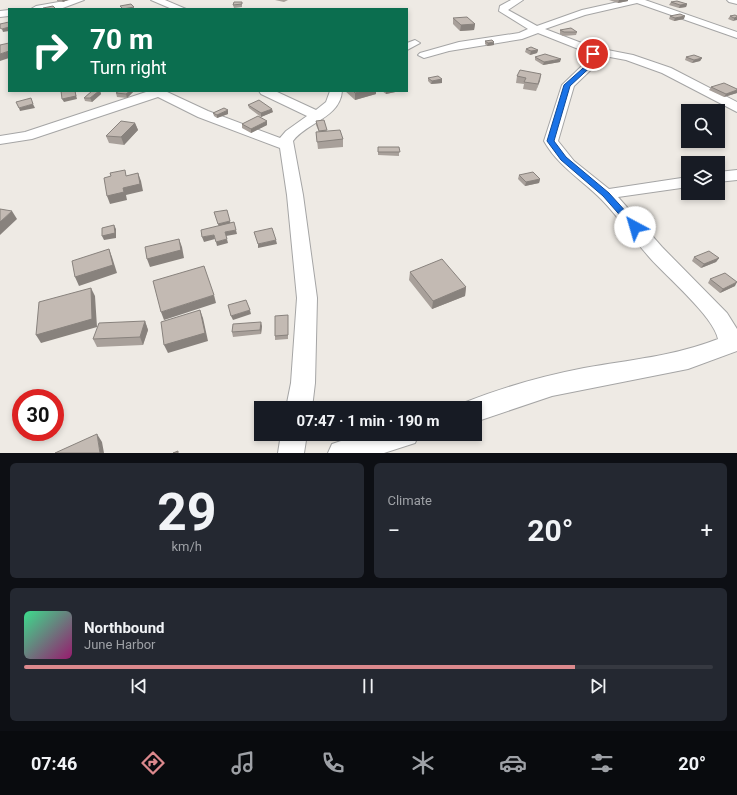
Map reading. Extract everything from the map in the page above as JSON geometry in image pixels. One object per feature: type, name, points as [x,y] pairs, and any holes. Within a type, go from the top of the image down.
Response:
[{"type":"street","points":[[156,0],[178,8]]},
{"type":"street","points":[[518,0],[503,8],[504,12],[519,22],[590,50],[616,54],[663,68],[737,108]]},
{"type":"street","points":[[424,55],[448,46],[521,36],[533,30],[540,30],[541,27],[574,16],[638,0],[737,35]]},
{"type":"street","points":[[732,0],[737,2]]},
{"type":"street","points":[[44,8],[76,4]]},
{"type":"street","points":[[482,408],[562,383],[658,367],[733,347],[719,318],[642,238],[627,217],[606,194],[563,159],[551,141],[568,85],[594,61],[593,54],[590,50]]},
{"type":"street","points":[[0,140],[33,134],[156,92],[203,114],[287,146]]},
{"type":"street","points":[[267,92],[317,116]]},
{"type":"street","points":[[300,401],[304,376],[307,298],[295,195],[286,141],[293,131],[317,116],[331,104],[335,99],[336,92]]},
{"type":"street","points":[[725,176],[737,175]]},
{"type":"street","points":[[606,194],[681,183]]},
{"type":"street","points":[[291,453],[293,441]]},
{"type":"street","points":[[342,453],[382,441]]},
{"type":"building","points":[[677,1],[687,4],[680,5],[671,2]]},
{"type":"building","points":[[234,2],[242,2],[242,4],[233,5]]},
{"type":"building","points":[[131,4],[134,7],[122,8],[120,6]]},
{"type":"building","points":[[53,6],[55,8],[43,8]]},
{"type":"building","points":[[680,14],[685,16],[675,18],[670,16]]},
{"type":"building","points":[[735,15],[737,17],[734,18],[730,16]]},
{"type":"building","points":[[467,17],[475,24],[461,25],[453,18]]},
{"type":"building","points":[[8,22],[8,27],[2,29],[0,28],[0,24]]},
{"type":"building","points":[[571,28],[577,32],[564,32],[560,30]]},
{"type":"building","points":[[492,40],[494,42],[488,43],[485,41]]},
{"type":"building","points":[[8,43],[8,51],[0,54],[0,45]]},
{"type":"building","points":[[531,47],[538,50],[531,51],[526,49]]},
{"type":"building","points":[[545,54],[561,59],[544,62],[535,57]]},
{"type":"building","points":[[694,55],[702,58],[694,60],[686,57]]},
{"type":"building","points":[[520,70],[541,74],[538,84],[524,82],[526,78],[517,76]]},
{"type":"building","points":[[438,76],[442,79],[432,81],[428,78]]},
{"type":"building","points":[[724,83],[737,90],[726,94],[711,87]]},
{"type":"building","points":[[61,92],[75,92],[76,96],[62,99]]},
{"type":"building","points":[[91,92],[98,92],[90,98],[84,98]]},
{"type":"building","points":[[118,92],[129,92],[126,94],[116,93]]},
{"type":"building","points":[[31,98],[33,104],[19,108],[16,102]]},
{"type":"building","points":[[259,100],[272,109],[261,113],[248,105]]},
{"type":"building","points":[[224,108],[228,110],[217,115],[213,113]]},
{"type":"building","points":[[258,116],[267,121],[251,129],[242,124]]},
{"type":"building","points":[[324,120],[327,130],[319,131],[316,121]]},
{"type":"building","points":[[121,121],[135,123],[121,137],[106,136]]},
{"type":"building","points":[[340,130],[343,139],[317,142],[316,132]]},
{"type":"building","points":[[378,147],[399,147],[400,152],[378,152]]},
{"type":"building","points":[[125,170],[126,176],[138,173],[140,184],[123,188],[124,192],[107,196],[104,178],[111,176],[110,173]]},
{"type":"building","points":[[533,172],[540,179],[526,182],[519,175]]},
{"type":"building","points":[[0,209],[12,211],[0,222]]},
{"type":"building","points":[[227,210],[230,221],[218,224],[214,212]]},
{"type":"building","points":[[234,222],[236,230],[225,232],[227,239],[216,242],[214,235],[202,237],[201,230]]},
{"type":"building","points":[[114,225],[115,233],[102,236],[102,228]]},
{"type":"building","points":[[272,228],[276,240],[258,244],[254,232]]},
{"type":"building","points":[[179,239],[181,250],[147,259],[145,247]]},
{"type":"building","points":[[109,249],[113,265],[75,277],[72,261]]},
{"type":"building","points":[[709,251],[719,258],[704,264],[694,257]]},
{"type":"building","points":[[442,259],[466,287],[433,301],[410,272]]},
{"type":"building","points":[[204,266],[214,295],[161,312],[153,281]]},
{"type":"building","points":[[725,273],[737,282],[723,289],[710,279]]},
{"type":"building","points":[[91,288],[92,319],[36,335],[39,302]]},
{"type":"building","points":[[246,300],[250,310],[231,316],[228,305]]},
{"type":"building","points":[[200,310],[205,333],[164,345],[161,322]]},
{"type":"building","points":[[288,315],[288,335],[275,336],[275,316]]},
{"type":"building","points":[[145,321],[140,337],[93,339],[99,323]]},
{"type":"building","points":[[261,322],[260,330],[232,332],[233,324]]},
{"type":"building","points":[[97,434],[100,453],[55,453]]},
{"type":"route","points":[[593,54],[594,61],[577,75],[568,85],[555,123],[551,141],[563,159],[606,194],[635,227]]}]
